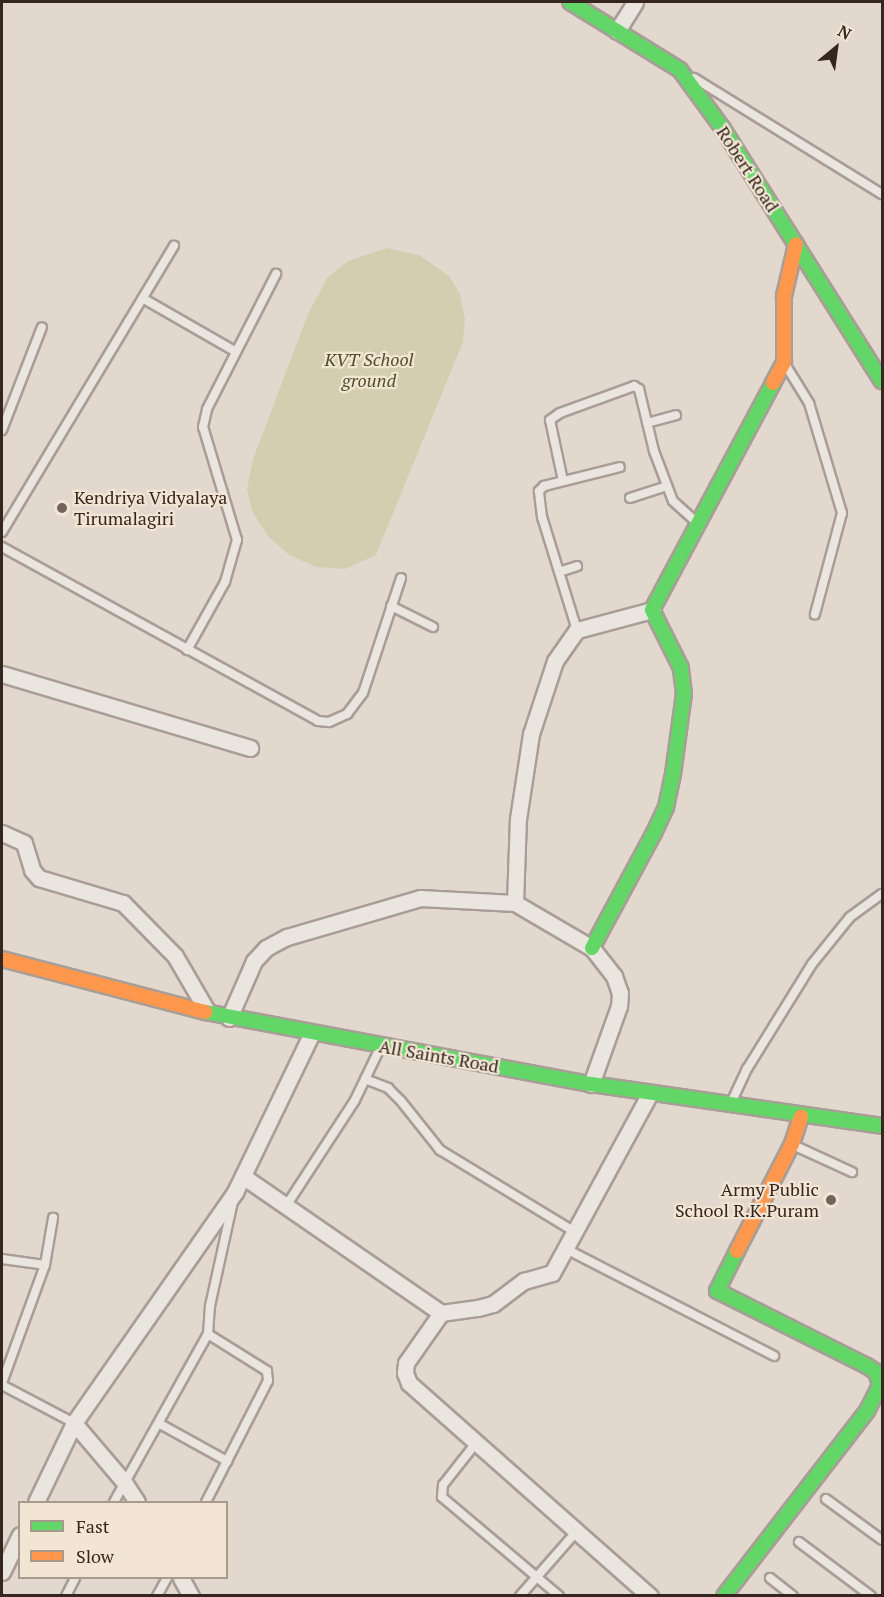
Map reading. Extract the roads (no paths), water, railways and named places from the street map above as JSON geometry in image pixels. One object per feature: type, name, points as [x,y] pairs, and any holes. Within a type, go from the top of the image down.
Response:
[{"type":"street","points":[[617,31],[635,2]]},
{"type":"street","name":"Robert Road","points":[[578,4],[680,70],[723,129],[882,381]]},
{"type":"street","points":[[515,903],[518,819],[531,734],[555,661],[577,630],[652,610],[696,522],[784,362],[784,296],[796,244]]},
{"type":"street","points":[[592,948],[654,833],[666,807],[673,774],[684,694],[681,668],[652,610]]},
{"type":"street","points":[[2,674],[250,748]]},
{"type":"street","points":[[2,832],[24,843],[32,870],[39,878],[123,903],[175,956],[207,1011]]},
{"type":"street","points":[[229,1018],[254,961],[266,948],[287,937],[420,898],[515,903],[592,948],[614,976],[620,993],[613,1029],[591,1084]]},
{"type":"street","name":"All Saints Road","points":[[2,959],[229,1018],[591,1084],[882,1126]]},
{"type":"street","points":[[37,1501],[74,1423],[236,1192],[312,1033]]},
{"type":"street","points":[[650,1093],[552,1273],[524,1281],[493,1304],[441,1313],[413,1350],[405,1373],[409,1383],[650,1596]]},
{"type":"street","points":[[724,1596],[867,1411],[880,1385],[876,1372],[867,1366],[717,1291],[792,1144],[801,1116]]},
{"type":"street","points":[[244,1177],[441,1313]]},
{"type":"street","points":[[74,1423],[124,1482],[135,1501]]},
{"type":"street","points":[[2,1572],[18,1539]]},
{"type":"street","points":[[182,1579],[191,1596]]},
{"type":"lane","points":[[680,70],[882,194]]},
{"type":"lane","points":[[2,532],[174,246]]},
{"type":"lane","points":[[187,650],[235,558],[235,530],[203,427],[207,409],[276,274]]},
{"type":"lane","points":[[144,299],[236,352]]},
{"type":"lane","points":[[2,430],[42,327]]},
{"type":"lane","points":[[784,362],[808,403],[842,513],[815,614]]},
{"type":"lane","points":[[563,481],[548,426],[554,416],[631,386],[639,389],[667,486],[678,509],[696,522]]},
{"type":"lane","points":[[647,423],[676,414]]},
{"type":"lane","points":[[577,630],[538,500],[544,486],[620,467]]},
{"type":"lane","points":[[630,498],[667,486]]},
{"type":"lane","points":[[2,547],[312,719],[329,722],[347,714],[363,693],[401,578]]},
{"type":"lane","points":[[559,572],[577,566]]},
{"type":"lane","points":[[391,606],[433,627]]},
{"type":"lane","points":[[730,1105],[747,1069],[812,964],[850,917],[882,894]]},
{"type":"lane","points":[[286,1206],[332,1137],[365,1079],[381,1045]]},
{"type":"lane","points":[[365,1079],[388,1088],[440,1150],[575,1232]]},
{"type":"lane","points":[[792,1144],[852,1172]]},
{"type":"lane","points":[[115,1501],[160,1424],[208,1334],[210,1306],[236,1192]]},
{"type":"lane","points":[[54,1218],[45,1265],[2,1384],[74,1423]]},
{"type":"lane","points":[[566,1249],[774,1356]]},
{"type":"lane","points":[[2,1259],[45,1265]]},
{"type":"lane","points":[[207,1501],[268,1381],[267,1371],[208,1334]]},
{"type":"lane","points":[[160,1424],[227,1461]]},
{"type":"lane","points":[[476,1443],[443,1485],[442,1497],[559,1596]]},
{"type":"lane","points":[[826,1499],[882,1540]]},
{"type":"lane","points":[[520,1596],[535,1576],[577,1531]]},
{"type":"lane","points":[[800,1542],[871,1596]]},
{"type":"lane","points":[[770,1578],[793,1596]]},
{"type":"lane","points":[[69,1595],[75,1579]]},
{"type":"lane","points":[[158,1596],[166,1579]]},
{"type":"place","name":"Kendriya Vidyalaya Tirumalagiri","points":[[62,508]]},
{"type":"place","name":"Army Public School R.K.Puram","points":[[831,1200]]},
{"type":"park label","name":"KVT School ground","points":[[369,370]]}]
